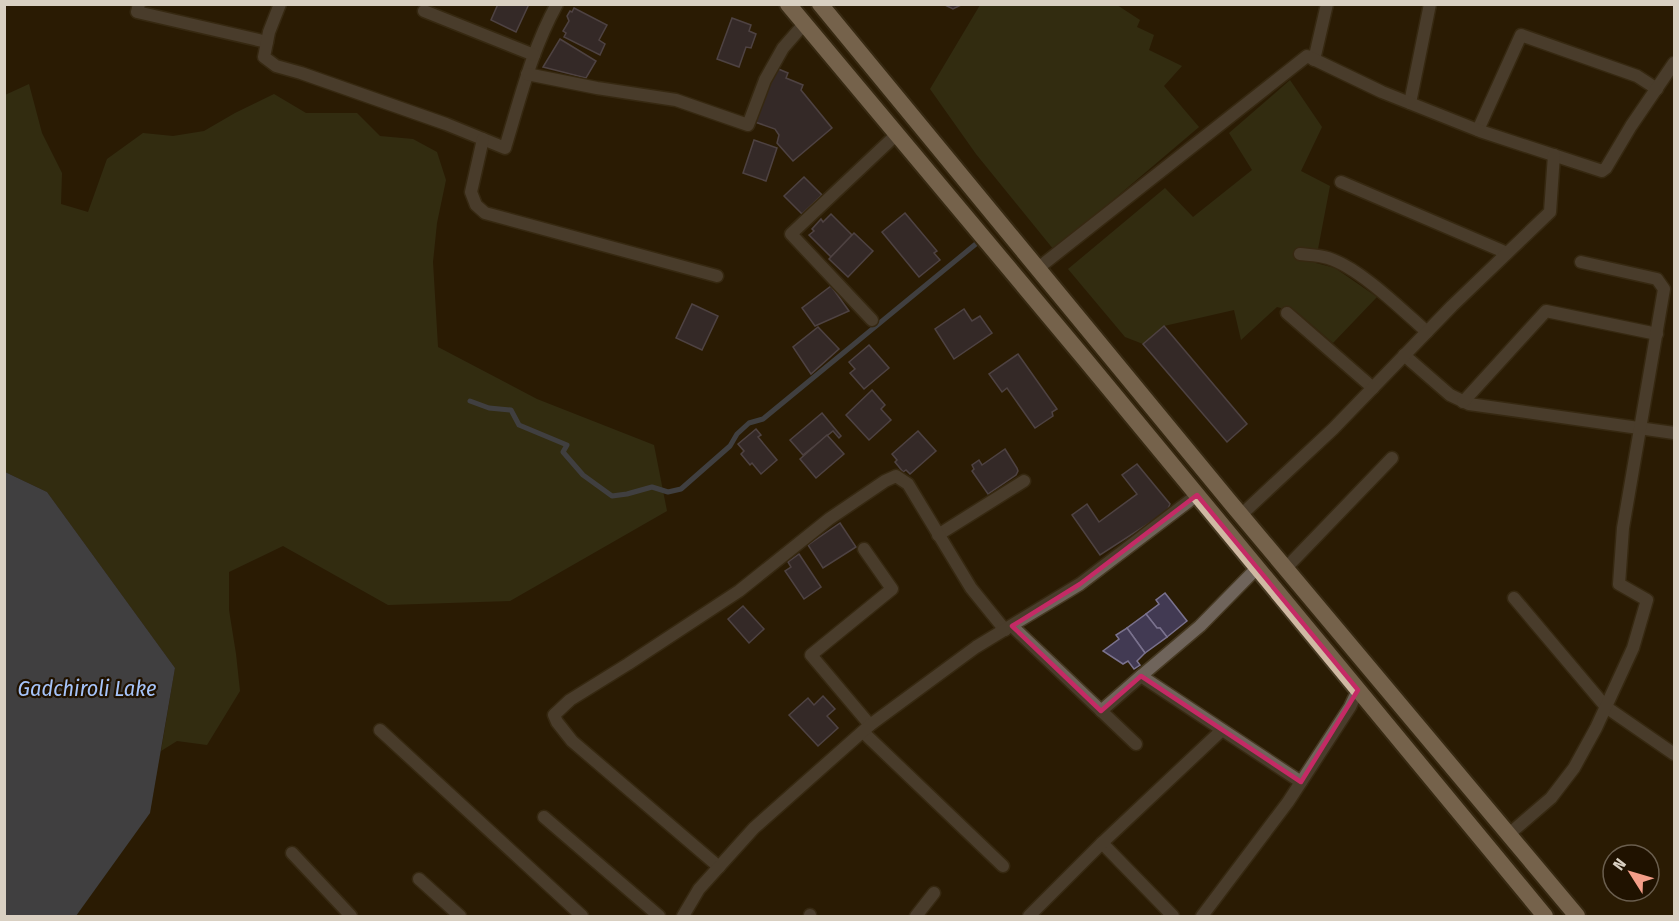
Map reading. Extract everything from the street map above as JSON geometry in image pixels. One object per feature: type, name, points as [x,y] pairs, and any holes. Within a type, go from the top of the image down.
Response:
[{"type":"highway","points":[[788,4],[1197,495],[1543,916]]},
{"type":"highway","points":[[820,4],[1285,569],[1576,916]]},
{"type":"street","points":[[139,4],[137,12],[267,42]]},
{"type":"street","points":[[280,4],[269,32],[264,57],[276,66],[379,100],[505,148],[527,74],[544,27],[557,4]]},
{"type":"street","points":[[1314,60],[1327,4]]},
{"type":"street","points":[[1410,103],[1430,4]]},
{"type":"street","points":[[424,11],[534,55]]},
{"type":"street","points":[[527,74],[676,100],[748,125],[770,72],[783,48],[804,24]]},
{"type":"street","points":[[1478,130],[1521,35],[1637,76],[1657,89]]},
{"type":"street","points":[[1037,269],[1307,56],[1382,92],[1478,130],[1602,171],[1674,63]]},
{"type":"street","points":[[872,320],[791,234],[897,134]]},
{"type":"street","points":[[483,139],[471,192],[476,205],[485,213],[717,276]]},
{"type":"street","points":[[1241,515],[1333,429],[1427,332],[1550,212],[1554,155]]},
{"type":"street","points":[[1341,182],[1507,253]]},
{"type":"street","points":[[1300,254],[1328,258],[1348,268],[1383,293],[1427,332]]},
{"type":"street","points":[[1508,835],[1551,798],[1574,768],[1606,707],[1633,648],[1647,600],[1619,584],[1623,528],[1657,334],[1669,289],[1657,279],[1581,262]]},
{"type":"street","points":[[1463,402],[1546,311],[1657,334]]},
{"type":"street","points":[[1287,313],[1372,387]]},
{"type":"street","points":[[1404,355],[1450,395],[1469,404],[1674,433]]},
{"type":"street","points":[[1285,569],[1392,458]]},
{"type":"street","points":[[719,867],[572,741],[554,715],[570,700],[739,591],[806,536],[885,481],[896,476],[908,484],[971,588],[1008,628],[1136,744]]},
{"type":"street","points":[[938,536],[1024,481]]},
{"type":"street","points":[[683,916],[699,889],[754,828],[866,729],[976,647],[1080,584],[1197,495]]},
{"type":"street","points":[[864,549],[892,589],[811,655],[866,729],[1003,866]]},
{"type":"street","points":[[1101,711],[1200,626],[1257,568]]},
{"type":"street","points":[[1514,598],[1606,707],[1674,754]]},
{"type":"street","points":[[1141,676],[1301,782]]},
{"type":"street","points":[[1202,916],[1282,811],[1350,707],[1358,690]]},
{"type":"street","points":[[380,730],[582,916]]},
{"type":"street","points":[[1029,916],[1102,843],[1222,730]]},
{"type":"street","points":[[544,817],[659,916]]},
{"type":"street","points":[[1102,843],[1173,916]]},
{"type":"street","points":[[292,853],[351,916]]},
{"type":"street","points":[[419,879],[460,916]]},
{"type":"street","points":[[916,916],[934,893]]},
{"type":"highlighted area","points":[[1197,495],[1358,690],[1301,782],[1141,676],[1101,711],[1012,626],[1080,584]]},
{"type":"green space","points":[[980,5],[1117,5],[1140,20],[1137,27],[1154,35],[1149,50],[1182,66],[1164,86],[1199,127],[1054,250],[976,154],[930,89]]},
{"type":"green space","points":[[1290,80],[1322,127],[1301,171],[1330,186],[1316,263],[1335,268],[1377,297],[1333,343],[1297,312],[1277,307],[1241,340],[1234,310],[1164,326],[1143,344],[1125,337],[1068,269],[1165,188],[1193,217],[1252,170],[1229,133]]},
{"type":"green space","points":[[29,84],[42,133],[62,173],[61,204],[88,212],[107,159],[143,133],[173,136],[204,131],[274,94],[306,113],[357,113],[380,136],[413,139],[437,152],[446,180],[437,223],[433,262],[438,347],[537,399],[654,445],[667,511],[510,601],[388,605],[283,546],[229,572],[229,610],[240,691],[207,745],[177,741],[161,751],[175,668],[47,492],[5,472],[5,95]]},
{"type":"water","name":"Gadchiroli Lake","points":[[5,472],[47,492],[175,668],[150,813],[76,916],[5,916]]},
{"type":"building","points":[[498,4],[529,4],[516,32],[491,20]]},
{"type":"building","points":[[943,4],[963,4],[953,9]]},
{"type":"building","points":[[574,8],[607,25],[599,40],[605,44],[600,55],[564,37],[566,33],[563,31],[569,21],[567,16]]},
{"type":"building","points":[[732,18],[751,25],[749,31],[756,34],[751,48],[746,47],[739,67],[717,59]]},
{"type":"building","points":[[560,39],[596,61],[586,78],[543,67]]},
{"type":"building","points":[[776,68],[788,73],[786,78],[803,85],[801,90],[832,128],[793,161],[777,143],[779,135],[775,129],[755,122]]},
{"type":"building","points":[[754,140],[777,148],[766,181],[743,173]]},
{"type":"building","points":[[804,177],[822,195],[802,214],[784,196]]},
{"type":"building","points":[[905,213],[937,251],[934,253],[940,260],[919,277],[882,232]]},
{"type":"building","points":[[831,214],[852,235],[831,257],[809,235],[821,219],[823,222]]},
{"type":"building","points":[[854,233],[873,251],[848,277],[829,259]]},
{"type":"building","points":[[831,286],[849,311],[815,326],[802,308]]},
{"type":"building","points":[[692,304],[718,316],[702,350],[676,338]]},
{"type":"building","points":[[964,309],[972,321],[980,316],[992,333],[954,359],[935,329]]},
{"type":"building","points":[[1164,326],[1247,424],[1227,442],[1143,344]]},
{"type":"building","points":[[818,327],[839,349],[811,374],[793,347]]},
{"type":"building","points":[[869,345],[889,368],[864,389],[850,373],[855,369],[849,362]]},
{"type":"building","points":[[1018,354],[1057,409],[1052,412],[1053,416],[1035,428],[1007,388],[1002,392],[989,374]]},
{"type":"building","points":[[872,390],[885,405],[881,409],[891,420],[869,440],[846,415]]},
{"type":"building","points":[[822,413],[841,436],[839,438],[833,431],[803,455],[790,440]]},
{"type":"building","points":[[756,429],[761,435],[758,437],[777,460],[761,474],[741,454],[744,451],[738,444]]},
{"type":"building","points":[[918,431],[936,451],[910,474],[906,470],[903,472],[892,454]]},
{"type":"building","points":[[827,435],[844,454],[816,478],[800,459]]},
{"type":"building","points":[[1005,449],[1018,471],[1016,475],[988,494],[972,471],[974,469],[972,465],[979,460],[982,465]]},
{"type":"building","points":[[1137,464],[1170,504],[1168,509],[1100,555],[1072,515],[1087,504],[1099,522],[1137,494],[1122,475]]},
{"type":"building","points":[[840,523],[856,547],[823,568],[808,545]]},
{"type":"building","points":[[799,554],[821,587],[804,599],[785,571],[791,567],[788,562]]},
{"type":"building","points":[[1165,593],[1187,621],[1167,637],[1146,614],[1159,604],[1156,600]]},
{"type":"building","points":[[743,606],[764,629],[749,643],[728,619]]},
{"type":"building","points":[[1146,614],[1167,637],[1145,653],[1127,628]]},
{"type":"building","points":[[1127,628],[1145,653],[1137,661],[1140,665],[1134,669],[1128,661],[1123,664],[1103,651],[1119,639],[1116,635]]},
{"type":"building","points":[[823,696],[835,709],[827,716],[838,728],[818,746],[789,715],[808,698],[814,705]]},
{"type":"waterway","points":[[470,401],[489,408],[511,410],[519,425],[567,445],[563,452],[583,475],[612,496],[652,487],[668,492],[681,489],[730,446],[737,434],[749,423],[763,419],[977,243]]}]
